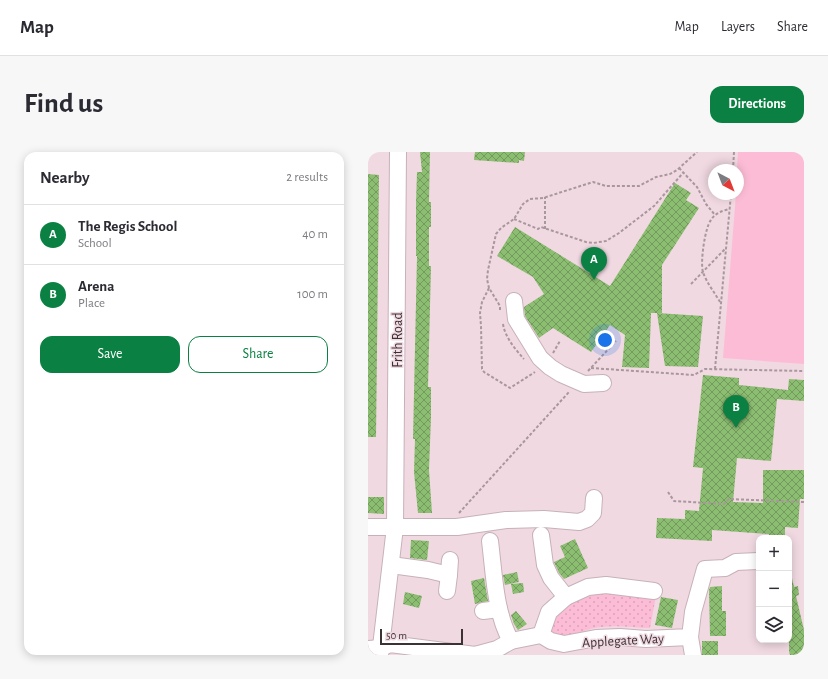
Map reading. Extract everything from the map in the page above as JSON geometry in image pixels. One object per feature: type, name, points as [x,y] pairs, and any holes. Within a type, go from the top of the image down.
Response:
[{"type":"street","name":"Frith Road","points":[[376,651],[391,565],[395,527],[398,152]]},
{"type":"street","points":[[514,302],[516,319],[540,358],[546,364],[561,374],[578,382],[591,385],[603,384]]},
{"type":"street","points":[[368,527],[446,527],[476,525],[506,520],[544,519],[578,522],[587,518],[593,513],[594,498]]},
{"type":"street","points":[[541,536],[545,565],[551,578],[566,597]]},
{"type":"street","points":[[490,541],[499,609],[507,634],[511,641]]},
{"type":"street","points":[[694,655],[690,637],[694,612],[705,569],[725,568],[736,562],[756,562]]},
{"type":"street","points":[[391,565],[428,570],[448,575]]},
{"type":"street","points":[[376,651],[390,644],[444,653],[475,655],[497,649],[511,641],[541,635],[549,612],[566,597],[588,587],[606,585],[654,591]]},
{"type":"street","points":[[483,611],[499,609]]},
{"type":"street","name":"Applegate Way","points":[[541,635],[551,641],[564,644],[596,638],[620,637],[646,639],[690,637]]},
{"type":"path","points":[[501,312],[500,306],[489,288],[487,279],[488,270],[496,234],[501,228],[514,219],[523,204],[530,199],[545,197],[593,182],[606,186],[639,186],[656,177],[670,174],[697,152]]},
{"type":"path","points":[[733,164],[734,152]]},
{"type":"path","points":[[679,168],[697,187],[706,204],[715,215]]},
{"type":"path","points":[[514,219],[538,229],[540,227],[545,228],[586,242],[593,243],[606,241],[654,206],[683,173]]},
{"type":"path","points":[[545,197],[545,228]]},
{"type":"path","points":[[715,369],[730,200]]},
{"type":"path","points":[[721,302],[703,272],[702,261],[706,234],[710,221],[715,215],[723,210],[729,209]]},
{"type":"path","points":[[691,284],[726,248]]},
{"type":"path","points":[[489,288],[482,302],[480,313],[482,326],[482,369],[484,372],[510,388],[546,364]]},
{"type":"path","points":[[502,318],[504,330],[511,343],[525,360]]},
{"type":"path","points":[[446,527],[616,341]]},
{"type":"path","points":[[591,368],[694,375],[705,369],[804,371]]},
{"type":"path","points":[[668,492],[674,500],[681,501],[724,504],[729,500],[804,502]]},
{"type":"shaded area","points":[[738,152],[804,152],[804,364],[723,358],[736,200],[744,200],[744,164],[737,164]]},
{"type":"shaded area","points":[[601,589],[656,596],[650,628],[608,626],[589,629],[567,636],[553,634],[550,627],[553,615],[574,599]]},
{"type":"building","points":[[420,152],[430,152],[429,202],[431,202],[431,227],[429,227],[429,266],[431,266],[428,387],[431,387],[429,470],[432,513],[418,513],[414,472],[415,439],[413,439],[417,256],[416,203],[417,172],[422,172]]},
{"type":"building","points":[[475,152],[525,152],[524,161],[519,160],[519,163],[474,160]]},
{"type":"building","points":[[368,174],[379,175],[376,437],[368,437]]},
{"type":"building","points":[[675,183],[691,193],[686,200],[699,208],[662,265],[662,313],[651,313],[649,368],[622,367],[625,335],[610,325],[591,352],[553,328],[539,338],[525,316],[524,307],[544,294],[533,277],[497,256],[515,227],[610,286]]},
{"type":"building","points":[[657,313],[703,316],[698,367],[665,366]]},
{"type":"building","points":[[703,375],[739,378],[739,385],[788,390],[789,379],[804,380],[804,401],[777,399],[771,461],[737,458],[733,502],[763,503],[763,470],[804,470],[804,499],[800,499],[798,528],[785,527],[785,535],[712,530],[712,541],[656,538],[657,518],[685,519],[685,510],[699,511],[703,468],[693,467]]},
{"type":"building","points":[[368,497],[384,497],[384,514],[368,513]]},
{"type":"building","points":[[575,539],[588,568],[564,579],[559,573],[554,562],[565,557],[560,546]]},
{"type":"building","points":[[411,540],[429,541],[427,560],[410,558]]},
{"type":"building","points":[[517,572],[519,582],[505,585],[503,575]]},
{"type":"building","points":[[484,578],[488,601],[475,604],[471,581]]},
{"type":"building","points":[[792,578],[794,587],[798,586],[799,595],[796,596],[804,630],[804,655],[790,655],[789,643],[792,643]]},
{"type":"building","points":[[523,583],[524,592],[513,594],[511,584]]},
{"type":"building","points":[[722,586],[722,611],[726,611],[726,636],[710,636],[709,590],[710,587]]},
{"type":"building","points":[[405,592],[422,596],[419,608],[403,604]]},
{"type":"building","points":[[661,597],[678,600],[672,628],[655,625]]},
{"type":"building","points":[[516,611],[527,624],[518,630],[511,615]]},
{"type":"building","points":[[702,641],[718,641],[718,655],[702,655]]},
{"type":"place","name":"The Regis School","points":[[594,280]]},
{"type":"place","name":"Arena","points":[[736,428]]}]
